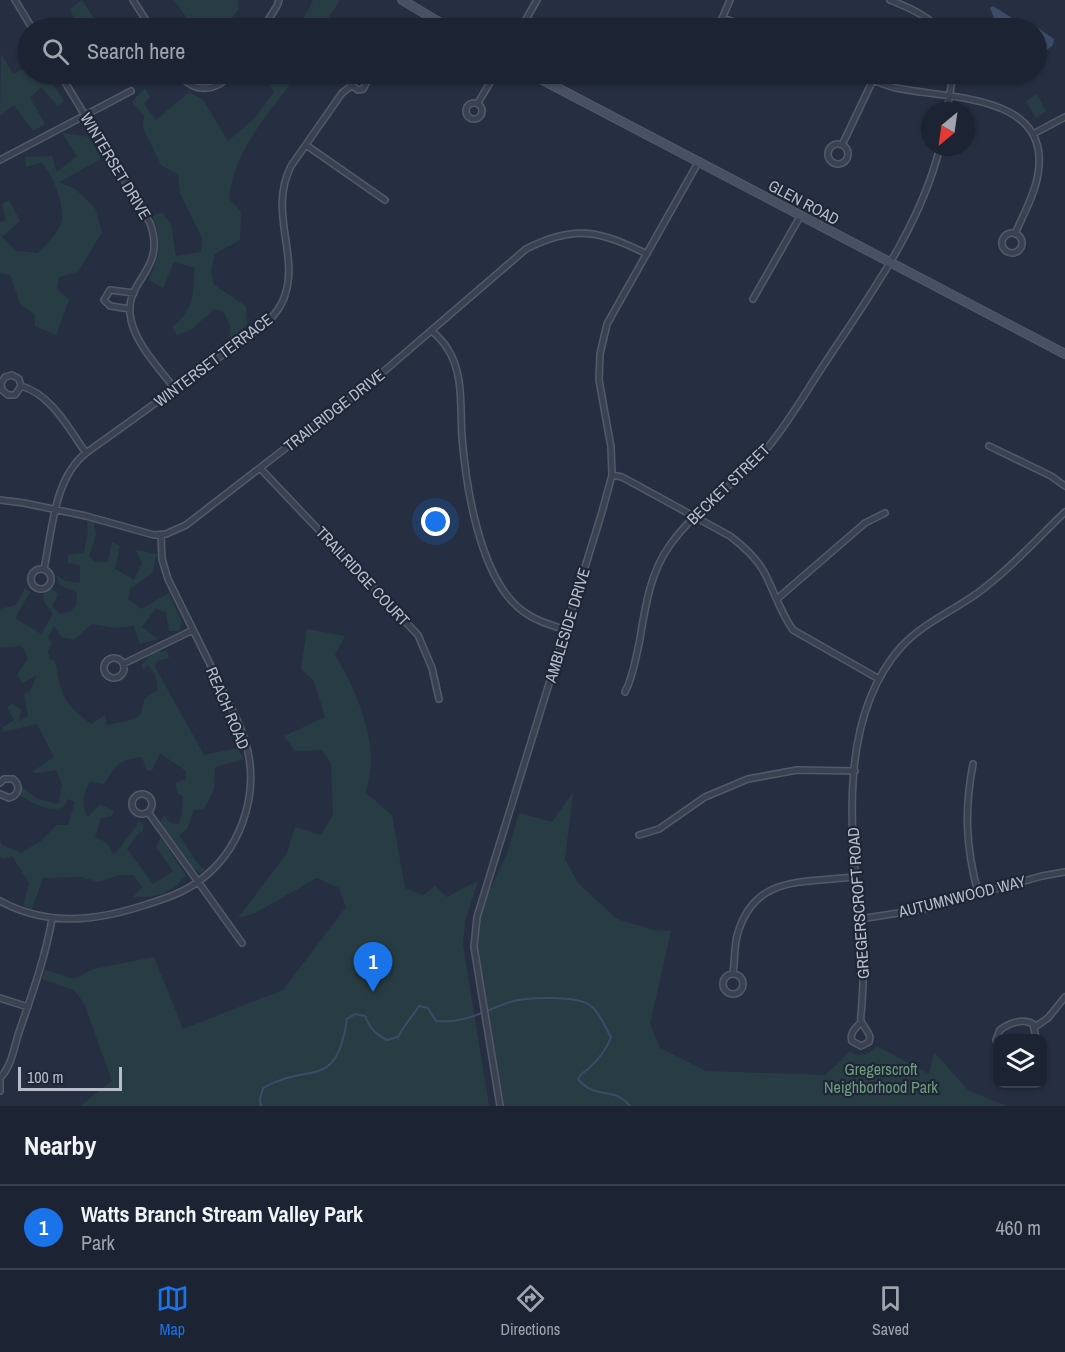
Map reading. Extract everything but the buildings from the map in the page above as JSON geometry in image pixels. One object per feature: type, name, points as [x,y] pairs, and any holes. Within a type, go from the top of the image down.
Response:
[{"type":"main road","points":[[402,0],[432,18]]},
{"type":"main road","name":"GLEN ROAD","points":[[550,84],[1065,354]]},
{"type":"street","points":[[15,0],[26,18]]},
{"type":"street","points":[[133,0],[144,18]]},
{"type":"street","points":[[269,18],[279,0]]},
{"type":"street","points":[[526,18],[537,0]]},
{"type":"street","points":[[723,18],[730,0]]},
{"type":"street","points":[[890,0],[926,18]]},
{"type":"street","name":"WINTERSET DRIVE","points":[[66,84],[153,230],[152,260],[134,293],[130,309]]},
{"type":"street","points":[[188,84],[197,88],[207,88],[218,84]]},
{"type":"street","name":"WINTERSET TERRACE","points":[[44,569],[67,475],[86,453],[267,323],[277,312],[285,295],[289,275],[282,189],[291,166],[342,93],[351,86],[358,90],[366,84]]},
{"type":"street","points":[[478,103],[489,84]]},
{"type":"street","points":[[842,145],[871,84]]},
{"type":"street","points":[[885,84],[897,88],[986,102],[1008,110],[1018,117],[1033,134],[1038,151],[1038,175],[1015,234]]},
{"type":"street","points":[[948,102],[951,84]]},
{"type":"street","points":[[0,160],[131,91]]},
{"type":"street","points":[[1033,134],[1065,117]]},
{"type":"street","points":[[306,145],[385,200]]},
{"type":"street","name":"BECKET STREET","points":[[625,692],[632,679],[655,572],[669,546],[686,525],[740,477],[770,445],[885,274],[925,195],[937,156]]},
{"type":"street","name":"AMBLESIDE DRIVE","points":[[500,1106],[474,947],[477,917],[612,475],[610,447],[599,380],[600,354],[607,324],[699,161]]},
{"type":"street","points":[[753,299],[801,215]]},
{"type":"street","name":"TRAILRIDGE DRIVE","points":[[161,535],[186,525],[375,379],[526,249],[546,239],[567,233],[593,233],[615,238],[647,254]]},
{"type":"street","points":[[134,293],[111,290],[104,300],[110,306],[130,309],[136,334],[176,389]]},
{"type":"street","points":[[432,331],[446,346],[458,370],[468,488],[478,532],[494,574],[504,592],[522,611],[539,621],[566,630]]},
{"type":"street","points":[[21,386],[38,393],[54,409],[86,453]]},
{"type":"street","points":[[989,446],[1051,476],[1065,486]]},
{"type":"street","name":"TRAILRIDGE COURT","points":[[260,468],[418,635],[432,668],[439,699]]},
{"type":"street","points":[[612,475],[622,477],[730,536],[742,545],[762,569],[785,619],[793,630],[879,679]]},
{"type":"street","points":[[0,500],[57,510],[161,535]]},
{"type":"street","name":"GREGERSCROFT ROAD","points":[[861,1022],[864,964],[854,877],[852,830],[860,727],[869,699],[879,679],[901,648],[914,635],[999,576],[1065,512]]},
{"type":"street","points":[[777,599],[865,523],[885,513]]},
{"type":"street","name":"REACH ROAD","points":[[0,902],[26,913],[52,919],[81,920],[113,915],[165,898],[198,882],[219,862],[239,831],[247,811],[251,782],[249,753],[164,568],[161,535]]},
{"type":"street","points":[[123,664],[193,630]]},
{"type":"street","points":[[973,764],[969,780],[966,833],[969,861],[978,893]]},
{"type":"street","points":[[639,835],[659,829],[705,797],[748,779],[797,770],[855,771]]},
{"type":"street","points":[[0,783],[10,778],[16,781],[18,786],[15,795],[1,798]]},
{"type":"street","points":[[148,812],[242,943]]},
{"type":"street","name":"AUTUMNWOOD WAY","points":[[860,919],[924,909],[1042,876],[1065,872]]},
{"type":"street","points":[[733,973],[736,939],[744,915],[759,896],[775,887],[854,877]]},
{"type":"street","points":[[0,1091],[0,1079],[7,1068],[28,1007],[47,946],[52,919]]},
{"type":"street","points":[[0,998],[28,1007]]},
{"type":"street","points":[[1035,1027],[1048,1018],[1065,998]]},
{"type":"street","points":[[997,1034],[1002,1028],[1022,1021],[1030,1021],[1035,1027],[1036,1034]]},
{"type":"green space","points":[[82,0],[94,18],[74,18],[70,9]]},
{"type":"green space","points":[[174,0],[238,0],[239,9],[232,18],[187,18]]},
{"type":"green space","points":[[313,0],[340,0],[328,18],[304,18]]},
{"type":"green space","points":[[1,54],[13,74],[18,72],[18,84],[53,84],[64,101],[58,106],[41,87],[30,98],[45,124],[33,131],[14,105],[0,116]]},
{"type":"green space","points":[[269,84],[290,84],[255,132],[238,164],[229,199],[241,211],[240,240],[215,254],[211,271],[214,285],[246,306],[247,325],[229,342],[230,326],[224,312],[214,309],[192,329],[177,335],[172,327],[189,307],[193,294],[195,268],[174,262],[163,288],[149,280],[156,262],[158,248],[153,216],[162,212],[171,225],[176,256],[201,252],[202,238],[180,193],[178,175],[161,165],[143,128],[144,116],[132,102],[145,88],[150,97],[144,104],[156,120],[189,92],[203,100],[228,141],[254,119],[274,92]]},
{"type":"green space","points":[[1037,94],[1046,111],[1036,118],[1026,101]]},
{"type":"green space","points":[[62,133],[90,137],[101,159],[59,182],[75,189],[95,208],[102,232],[78,272],[59,277],[57,289],[69,300],[56,335],[35,326],[35,315],[20,303],[10,275],[0,273],[0,222],[6,220],[2,204],[9,200],[20,221],[2,237],[16,251],[38,253],[57,231],[62,221],[62,212],[55,185],[42,162],[26,167],[25,157],[52,156],[57,172],[77,156]]},
{"type":"green space","points":[[87,521],[94,522],[96,535],[89,556],[95,562],[108,562],[112,542],[120,546],[115,569],[134,580],[142,563],[136,550],[157,554],[152,573],[130,589],[128,599],[141,609],[169,593],[182,623],[179,631],[169,631],[166,613],[156,608],[142,627],[158,639],[140,644],[134,626],[116,628],[92,624],[74,640],[61,637],[54,626],[48,638],[52,642],[48,652],[50,659],[55,661],[59,682],[69,704],[91,724],[105,715],[107,725],[135,719],[142,712],[146,698],[158,691],[156,676],[148,665],[143,670],[141,665],[153,652],[167,651],[169,658],[157,661],[155,667],[204,755],[237,748],[244,759],[215,767],[214,789],[204,809],[194,810],[187,829],[179,835],[205,870],[200,873],[193,868],[160,823],[164,816],[170,823],[179,824],[183,796],[178,794],[175,783],[186,779],[186,771],[160,753],[152,771],[146,770],[142,757],[134,758],[119,764],[104,784],[90,782],[84,799],[84,808],[88,817],[100,804],[114,811],[112,816],[101,818],[95,838],[106,843],[113,854],[138,822],[144,824],[143,831],[127,849],[153,884],[173,871],[156,847],[161,837],[186,876],[162,894],[142,897],[133,897],[142,887],[133,875],[119,875],[98,882],[82,877],[43,878],[32,909],[23,906],[29,883],[12,856],[4,859],[0,857],[0,839],[1,844],[21,853],[41,841],[57,825],[68,825],[75,802],[68,799],[64,807],[52,809],[19,795],[22,787],[36,798],[56,804],[59,803],[62,784],[56,770],[32,772],[54,757],[37,724],[3,732],[3,727],[14,720],[7,707],[12,703],[21,710],[19,721],[28,716],[24,694],[30,691],[37,675],[22,683],[17,675],[28,658],[22,646],[0,648],[0,609],[16,605],[25,588],[30,592],[15,618],[41,634],[53,614],[45,603],[43,595],[50,588],[58,594],[52,606],[60,614],[71,611],[76,605],[77,593],[59,584],[57,575],[65,581],[80,583],[80,565],[68,563],[68,555],[84,553],[88,532]]},
{"type":"green space","points":[[307,629],[345,636],[335,655],[354,691],[370,743],[371,761],[366,793],[392,815],[405,888],[423,895],[435,886],[447,897],[478,881],[465,921],[463,945],[489,1106],[80,1106],[112,1081],[84,1003],[74,990],[42,979],[45,970],[74,979],[93,969],[154,957],[183,1029],[283,990],[346,907],[339,888],[317,878],[253,914],[238,918],[287,853],[295,827],[321,835],[333,815],[331,763],[322,750],[295,751],[284,736],[325,717],[314,681],[301,669]]},
{"type":"green space","name":"Gregerscroft Neighborhood Park","points":[[573,792],[565,859],[578,883],[617,919],[653,930],[671,931],[650,1024],[660,1048],[706,1071],[825,1075],[850,1052],[865,1054],[877,1046],[929,1074],[934,1052],[969,1091],[1007,1106],[500,1106],[474,947],[477,917],[507,854],[519,813],[552,822]]},
{"type":"water","points":[[993,6],[1012,18],[994,18],[990,8]]},
{"type":"water","points":[[1047,34],[1054,39],[1053,45],[1047,50]]},
{"type":"waterway","points":[[261,1106],[263,1088],[280,1080],[319,1071],[328,1066],[336,1057],[347,1019],[355,1014],[365,1016],[373,1030],[387,1040],[398,1037],[419,1006],[428,1008],[436,1021],[456,1021],[510,1002],[539,998],[584,1002],[597,1012],[611,1037],[602,1054],[578,1079],[591,1090],[617,1096],[630,1106]]},
{"type":"place","name":"Watts Branch Stream Valley Park","points":[[373,992]]}]
